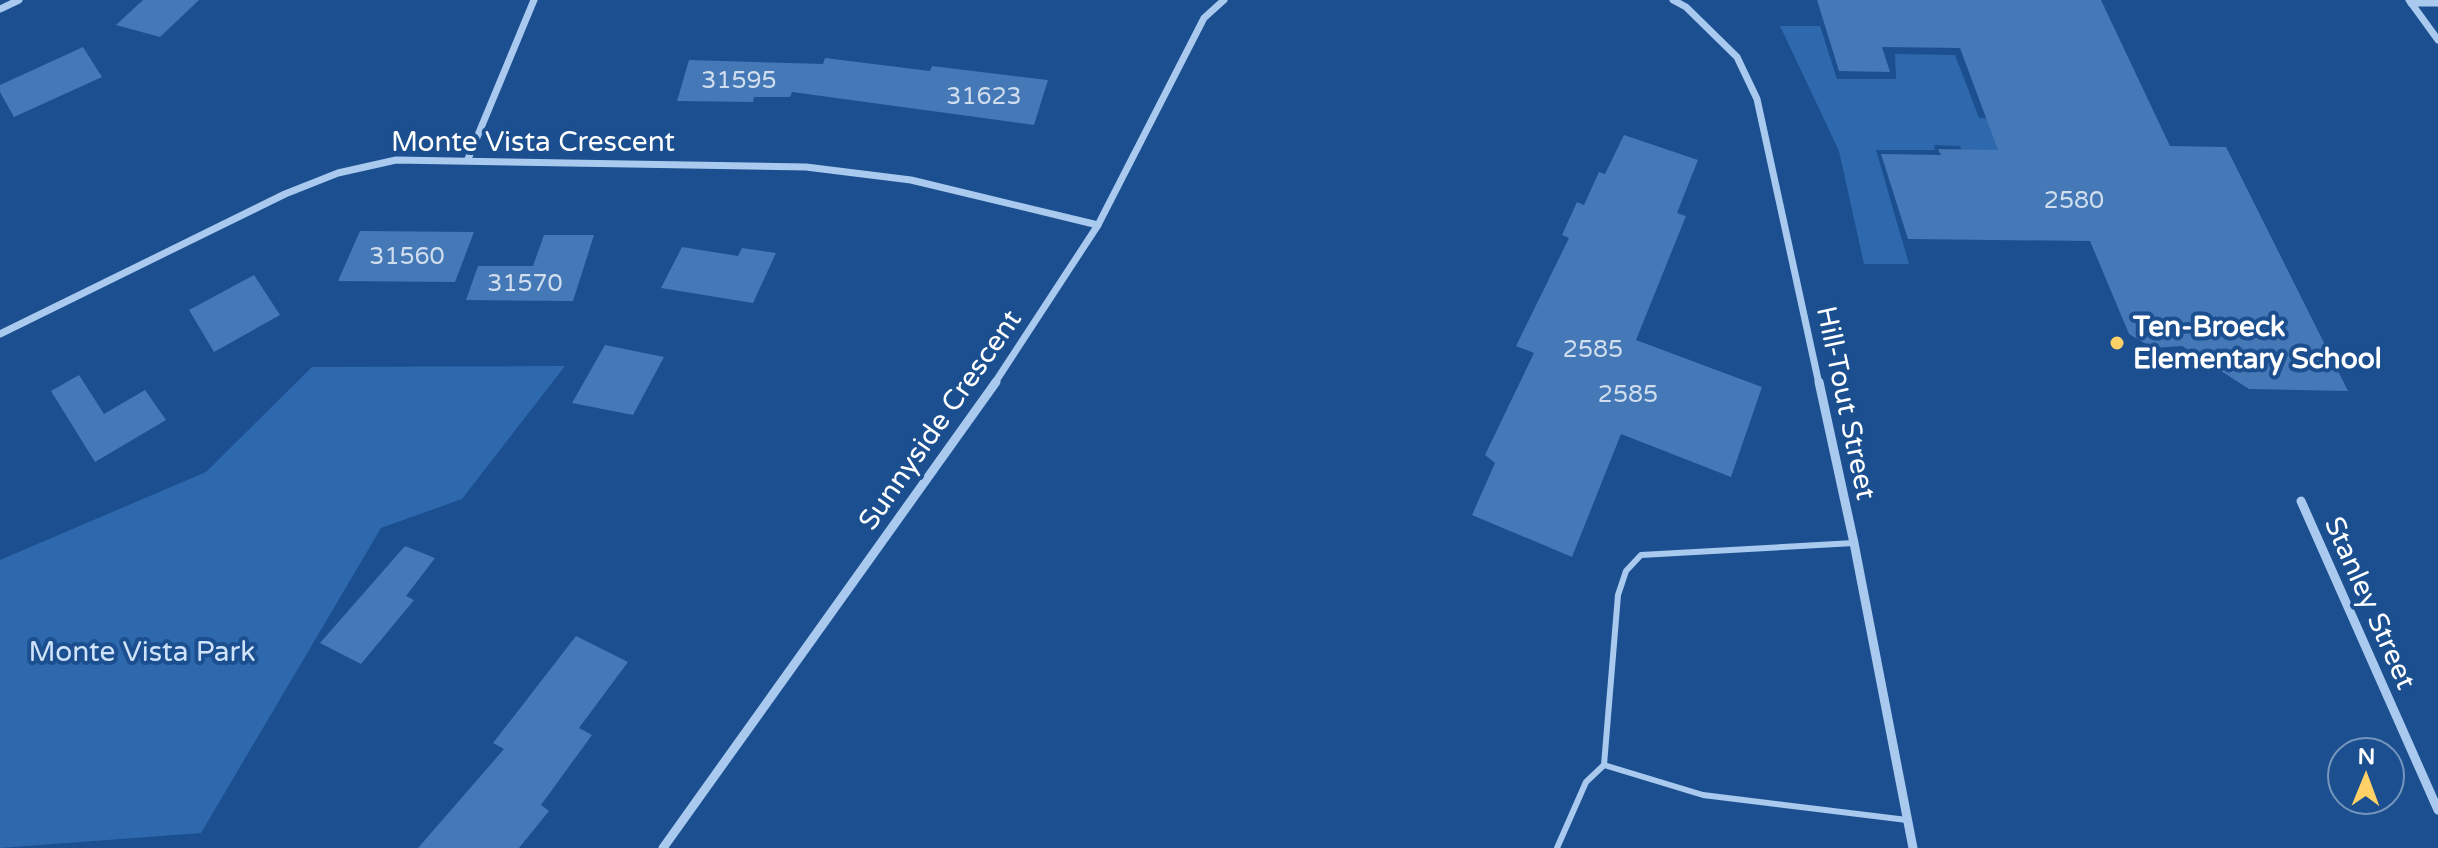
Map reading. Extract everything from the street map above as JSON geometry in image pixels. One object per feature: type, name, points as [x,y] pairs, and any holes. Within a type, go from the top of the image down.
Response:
[{"type":"street","points":[[0,9],[19,0]]},
{"type":"street","points":[[468,159],[534,0]]},
{"type":"street","name":"Sunnyside Crescent","points":[[663,848],[987,395],[1098,225],[1204,18],[1224,0]]},
{"type":"street","name":"Hill-Tout Street","points":[[1673,0],[1686,7],[1737,57],[1757,99],[1854,543],[1913,848]]},
{"type":"street","points":[[2410,1],[2438,3]]},
{"type":"street","points":[[2410,1],[2438,40]]},
{"type":"street","name":"Monte Vista Crescent","points":[[0,334],[258,206],[338,173],[396,160],[806,167],[911,180],[1098,225]]},
{"type":"street","name":"Stanley Street","points":[[2301,501],[2438,810]]},
{"type":"lane","points":[[1557,848],[1586,782],[1604,765],[1618,595],[1626,571],[1641,555],[1854,543]]},
{"type":"lane","points":[[1604,765],[1703,795],[1907,820]]},
{"type":"green space","points":[[1780,26],[1820,26],[1837,79],[1896,79],[1895,54],[1955,55],[1979,118],[2013,119],[2029,157],[1964,156],[1960,146],[1934,145],[1935,150],[1876,150],[1909,264],[1864,264],[1839,151]]},
{"type":"green space","name":"Monte Vista Park","points":[[565,366],[462,499],[381,528],[201,833],[0,848],[0,560],[206,472],[312,367]]},
{"type":"building","points":[[143,0],[199,0],[160,37],[116,25]]},
{"type":"building","name":"Ten-Broeck Elementary School","points":[[1817,0],[2101,0],[2170,146],[2226,147],[2348,391],[2249,389],[2182,346],[2153,348],[2129,334],[2090,241],[1908,239],[1881,154],[1941,155],[1938,149],[1998,150],[1960,48],[1882,47],[1890,72],[1839,71]]},
{"type":"building","points":[[83,47],[102,77],[14,117],[0,92],[0,85]]},
{"type":"building","points":[[825,58],[930,71],[932,66],[1048,80],[1034,125],[792,92],[790,97],[754,97],[753,102],[677,101],[689,60],[823,64]]},
{"type":"building","points":[[1624,135],[1698,160],[1677,213],[1686,216],[1636,340],[1762,387],[1731,477],[1621,434],[1572,557],[1472,515],[1495,463],[1485,455],[1534,353],[1516,346],[1569,238],[1562,235],[1577,202],[1584,205],[1599,172],[1605,174]]},
{"type":"building","points":[[360,231],[474,232],[455,282],[338,281]]},
{"type":"building","points":[[544,235],[594,235],[573,301],[466,300],[478,266],[533,266]]},
{"type":"building","points":[[682,247],[738,256],[742,248],[776,253],[753,303],[661,288]]},
{"type":"building","points":[[254,275],[280,315],[214,352],[189,310]]},
{"type":"building","points":[[605,345],[664,357],[633,415],[572,403]]},
{"type":"building","points":[[79,375],[104,414],[145,390],[166,420],[95,462],[51,391]]},
{"type":"building","points":[[405,546],[435,558],[406,596],[414,600],[361,664],[320,643]]},
{"type":"building","points":[[576,636],[628,662],[579,728],[592,735],[541,805],[549,811],[519,848],[418,848],[504,749],[493,743]]},
{"type":"place","name":"Ten-Broeck Elementary School","points":[[2117,343]]}]
